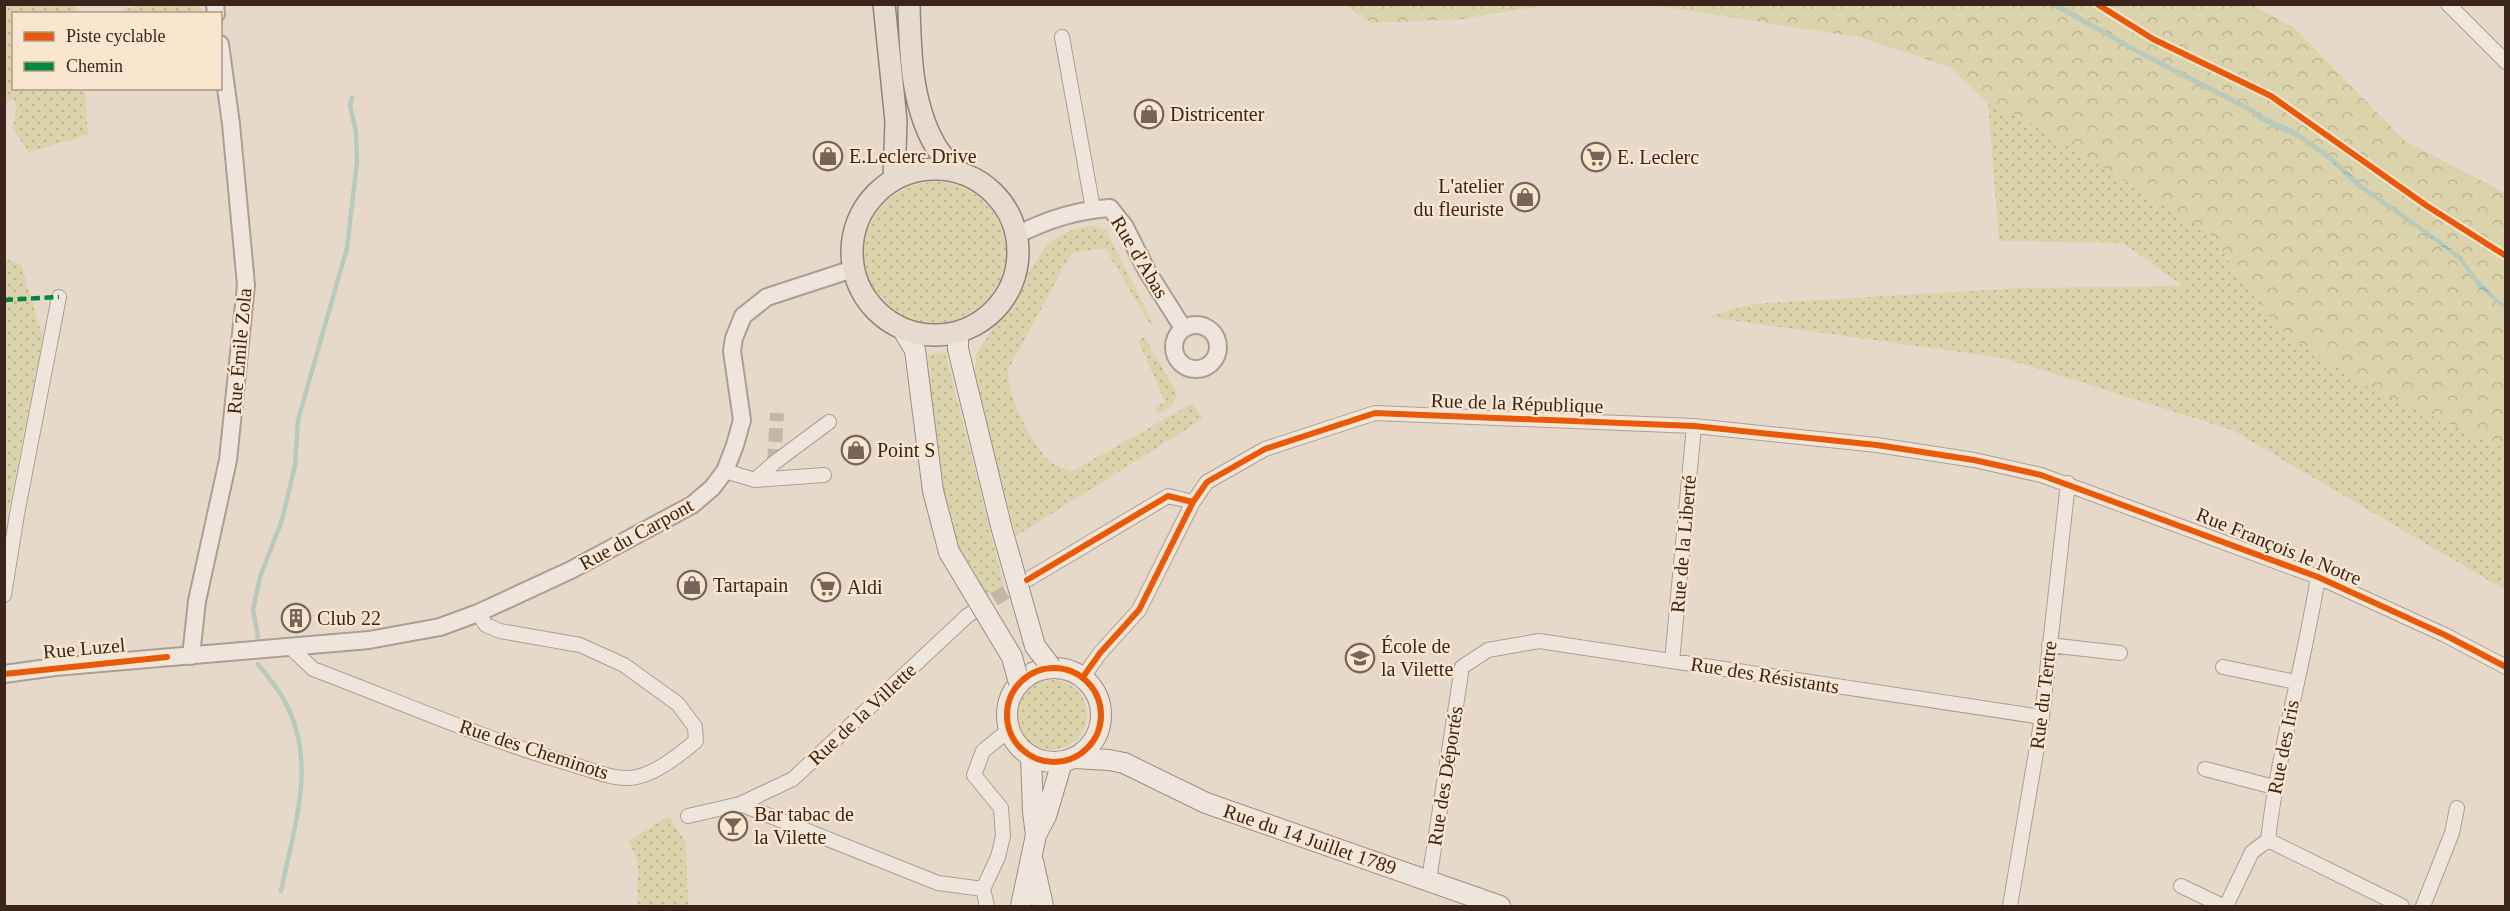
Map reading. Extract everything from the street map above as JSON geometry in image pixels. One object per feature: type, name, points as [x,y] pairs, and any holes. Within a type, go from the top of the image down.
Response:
[{"type":"main road","points":[[884,4],[896,121],[894,179]]},
{"type":"main road","points":[[909,4],[915,87],[922,117],[936,147],[955,171]]},
{"type":"main road","points":[[934,168],[955,171],[977,180],[995,194],[1009,213],[1017,235],[1019,261],[1012,285],[1000,306],[981,323],[958,333],[930,336],[903,330],[880,315],[863,294],[853,268],[852,242],[859,217],[873,195],[894,179],[913,171],[934,168]]},
{"type":"main road","points":[[903,330],[915,350],[933,491],[950,552],[1012,657],[1019,683]]},
{"type":"main road","points":[[958,333],[958,349],[1000,526],[1035,646],[1051,668]]},
{"type":"main road","points":[[1051,668],[1073,671],[1083,677],[1098,697],[1101,708],[1100,727],[1095,740],[1087,750],[1069,760],[1046,762],[1031,757],[1021,750],[1009,730],[1008,705],[1019,683],[1034,672],[1051,668]]},
{"type":"main road","points":[[1100,727],[1124,763]]},
{"type":"main road","points":[[1031,757],[1036,835]]},
{"type":"main road","points":[[1021,906],[1036,835],[1069,760]]},
{"type":"main road","name":"Rue du 14 Juillet 1789","points":[[1069,760],[1124,763],[1206,803],[1500,906]]},
{"type":"main road","points":[[1032,855],[1043,906]]},
{"type":"street","points":[[2448,4],[2505,62]]},
{"type":"street","points":[[1062,38],[1093,209]]},
{"type":"street","name":"Rue Émile Zola","points":[[191,656],[197,601],[228,460],[246,285],[231,124],[222,59]]},
{"type":"street","name":"Rue d'Abas","points":[[1017,235],[1039,224],[1093,209],[1110,208],[1125,227],[1147,271],[1183,328]]},
{"type":"street","name":"Rue du Carpont","points":[[266,648],[369,640],[440,627],[477,613],[580,565],[692,506],[712,488],[724,471],[742,420],[732,351],[734,338],[743,316],[767,297],[853,268]]},
{"type":"street","points":[[4,595],[16,514],[59,297]]},
{"type":"street","name":"Rue de la République","points":[[1083,677],[1100,653],[1138,610],[1193,502],[1207,482],[1265,449],[1375,413],[1694,426],[1877,445],[1974,460],[2068,483]]},
{"type":"street","points":[[755,480],[829,422]]},
{"type":"street","name":"Rue de la Liberté","points":[[1672,661],[1694,426]]},
{"type":"street","points":[[724,471],[755,480],[824,475]]},
{"type":"street","name":"Rue François le Notre","points":[[2068,483],[2318,577],[2445,634],[2505,667]]},
{"type":"street","name":"Rue du Tertre","points":[[2010,906],[2042,717],[2068,483]]},
{"type":"street","points":[[1027,580],[1168,496],[1193,502]]},
{"type":"street","name":"Rue des Iris","points":[[2268,840],[2274,787],[2318,577]]},
{"type":"street","name":"Rue de la Villette","points":[[688,816],[740,804],[793,779],[976,610]]},
{"type":"street","name":"Rue des Cheminots","points":[[290,647],[313,669],[540,755],[612,776],[638,777],[680,755],[696,741],[695,727],[678,704],[624,665],[580,645],[500,631],[486,625],[477,613]]},
{"type":"street","name":"Rue des Résistants","points":[[1488,650],[1539,641],[2042,717]]},
{"type":"street","points":[[2049,645],[2120,653]]},
{"type":"street","name":"Rue Luzel","points":[[4,674],[266,648]]},
{"type":"street","name":"Rue des Déportés","points":[[1429,880],[1462,666],[1488,650]]},
{"type":"street","points":[[2223,667],[2296,682]]},
{"type":"street","points":[[987,906],[983,889],[998,857],[1003,826],[1001,808],[974,775],[983,751],[1009,730]]},
{"type":"street","points":[[2205,769],[2274,787]]},
{"type":"street","points":[[740,804],[938,884],[983,889]]},
{"type":"street","points":[[2422,906],[2452,832],[2457,808]]},
{"type":"street","points":[[2181,886],[2225,906],[2252,852],[2268,840],[2402,906]]},
{"type":"green space","points":[[142,4],[200,5],[201,12],[118,12]]},
{"type":"green space","points":[[76,5],[78,12],[12,12],[12,90],[85,90],[88,134],[29,153],[12,128],[17,106],[13,99],[4,104],[4,6]]},
{"type":"green space","points":[[1344,5],[1547,5],[1462,19],[1372,23]]},
{"type":"green space","points":[[1652,5],[2253,5],[2294,28],[2405,141],[2505,193],[2505,449],[2364,385],[2277,328],[2211,235],[2023,118],[1988,104],[1950,67],[1863,38]]},
{"type":"green space","points":[[1988,104],[2023,118],[2211,235],[2277,328],[2364,385],[2505,449],[2505,590],[2232,430],[2004,358],[1708,317],[1751,304],[2021,288],[2183,286],[2123,243],[1999,241]]},
{"type":"green space","points":[[935,182],[962,188],[985,203],[1000,226],[1006,253],[1000,280],[985,303],[962,318],[935,324],[908,318],[885,303],[870,280],[864,253],[870,226],[885,203],[908,188]]},
{"type":"green space","points":[[1096,225],[1106,230],[1153,324],[1151,326],[1105,248],[1072,252],[1008,370],[1011,392],[1027,429],[1049,461],[1071,472],[1193,403],[1203,419],[1016,536],[982,411],[975,371],[977,353],[1046,246],[1069,231]]},
{"type":"green space","points":[[5,259],[21,264],[43,338],[6,521]]},
{"type":"green space","points":[[1144,337],[1176,391],[1174,402],[1159,414],[1155,408],[1165,402],[1138,340]]},
{"type":"green space","points":[[945,352],[1004,586],[986,597],[957,542],[941,484],[928,354]]},
{"type":"green space","points":[[1052,680],[1065,683],[1077,690],[1084,702],[1087,715],[1084,728],[1077,740],[1065,747],[1052,750],[1039,747],[1027,740],[1020,728],[1017,715],[1020,702],[1027,690],[1039,683]]},
{"type":"green space","points":[[669,816],[686,843],[688,906],[637,906],[638,863],[629,841]]},
{"type":"water","points":[[2050,5],[2061,5],[2134,47],[2251,107],[2263,116],[2293,129],[2330,155],[2364,186],[2461,256],[2477,278],[2498,300],[2505,304],[2505,309],[2478,287],[2460,261],[2356,186],[2331,162],[2298,138],[2259,120],[2250,112],[2145,58]]},
{"type":"waterway","points":[[258,637],[253,610],[260,577],[282,520],[295,465],[298,420],[347,248],[357,162],[356,132],[350,106],[352,98]]},
{"type":"waterway","points":[[258,664],[275,686],[289,710],[297,732],[301,754],[300,800],[281,891]]},
{"type":"tunnel","points":[[774,463],[777,413]]},
{"type":"tunnel","points":[[976,610],[1025,581]]},
{"type":"marked path","points":[[4,300],[59,297]]},
{"type":"cycle path","points":[[2097,4],[2153,39],[2271,96],[2427,206],[2506,256]]},
{"type":"cycle path","points":[[1083,677],[1100,653],[1139,610],[1193,502],[1207,482],[1265,449],[1375,413],[1694,426],[1877,445],[1974,460],[2041,475],[2318,577],[2445,635],[2506,667]]},
{"type":"cycle path","points":[[1027,580],[1168,496],[1193,502]]},
{"type":"cycle path","points":[[4,674],[167,657]]},
{"type":"cycle path","points":[[1045,668],[1063,668],[1088,681],[1098,697],[1101,715],[1098,733],[1088,749],[1063,762],[1045,762],[1020,749],[1007,724],[1007,706],[1020,681],[1045,668]]},
{"type":"place","name":"Districenter","points":[[1149,114]]},
{"type":"place","name":"E.Leclerc Drive","points":[[828,156]]},
{"type":"place","name":"E. Leclerc","points":[[1596,157]]},
{"type":"place","name":"L'atelier du fleuriste","points":[[1525,197]]},
{"type":"place","name":"Point S","points":[[856,450]]},
{"type":"place","name":"Tartapain","points":[[692,585]]},
{"type":"place","name":"Aldi","points":[[826,587]]},
{"type":"place","name":"Club 22","points":[[296,618]]},
{"type":"place","name":"École de la Vilette","points":[[1360,658]]},
{"type":"place","name":"Bar tabac de la Vilette","points":[[733,826]]}]
